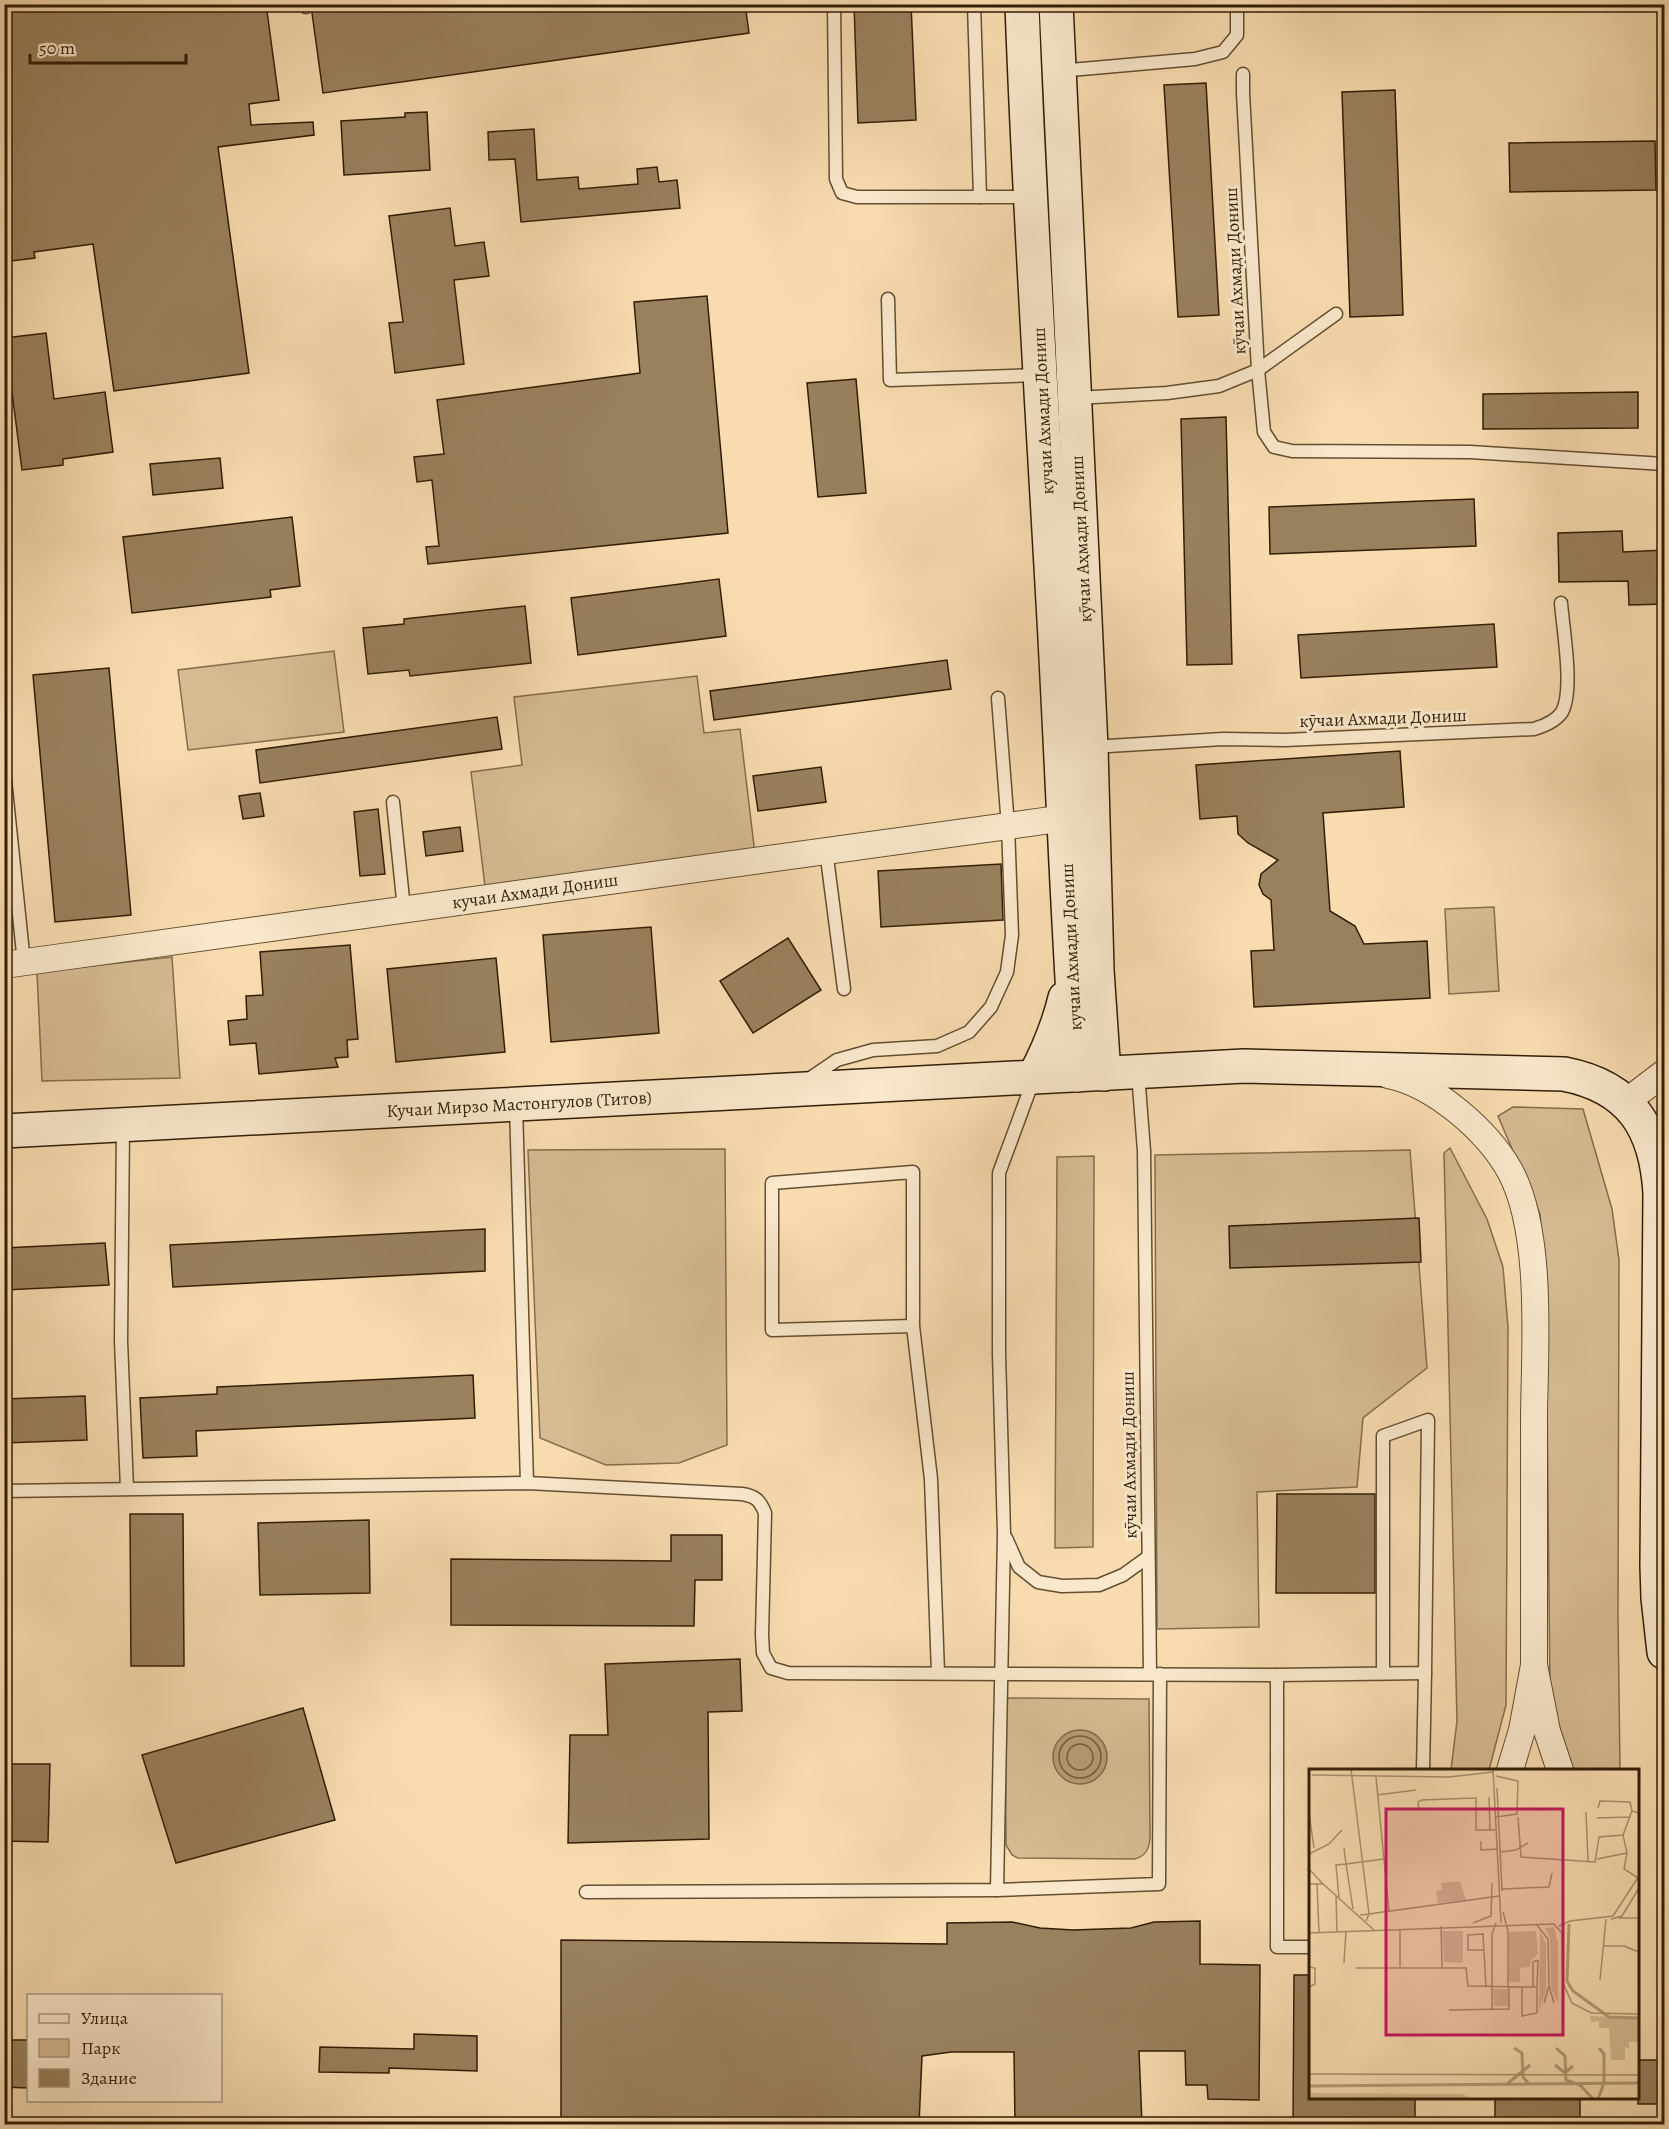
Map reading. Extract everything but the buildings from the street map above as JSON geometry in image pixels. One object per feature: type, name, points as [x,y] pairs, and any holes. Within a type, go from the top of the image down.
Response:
[{"type":"street","name":"кучаи Ахмади Дониш","points":[[1022,4],[1042,72],[1029,197],[1065,818],[1084,970],[1091,1074]]},
{"type":"street","name":"кӯчаи Аҳмади Дониш","points":[[1056,4],[1042,72],[1074,398],[1091,747],[1084,970]]},
{"type":"street","name":"кучаи Ахмади Дониш","points":[[14,964],[1065,818]]},
{"type":"street","points":[[1084,970],[1107,1007],[1137,1072]]},
{"type":"street","points":[[1034,1077],[1052,1044],[1084,970]]},
{"type":"street","name":"Кучаи Мирзо Мастонгулов (Титов)","points":[[4,1131],[1244,1066],[1564,1074],[1579,1077],[1603,1087],[1626,1102]]},
{"type":"street","points":[[1358,1070],[1400,1078],[1438,1096],[1475,1127],[1494,1148],[1510,1172],[1527,1226],[1535,1303],[1534,1665],[1522,1730],[1510,1769]]},
{"type":"street","points":[[1665,1072],[1626,1102],[1641,1121],[1652,1142],[1659,1166],[1657,1566],[1658,1598],[1665,1652]]},
{"type":"street","points":[[1534,1665],[1548,1731],[1560,1769]]},
{"type":"lane","points":[[834,4],[836,179],[842,193],[857,197],[1029,197]]},
{"type":"lane","points":[[975,4],[980,197]]},
{"type":"lane","points":[[1042,72],[1195,59],[1224,52],[1237,35],[1237,4]]},
{"type":"lane","name":"кӯчаи Ахмади Дониш","points":[[1243,74],[1258,370],[1264,432],[1274,447],[1292,451],[1470,452],[1665,464]]},
{"type":"lane","points":[[888,299],[890,380],[1041,375]]},
{"type":"lane","points":[[1074,398],[1167,393],[1219,386],[1258,370],[1336,314]]},
{"type":"lane","name":"кӯчаи Ахмади Дониш","points":[[1091,747],[1223,739],[1285,740],[1534,729],[1549,724],[1561,714],[1567,700],[1568,682],[1561,603]]},
{"type":"lane","points":[[792,1090],[837,1060],[873,1050],[937,1046],[969,1032],[991,1007],[1007,972],[1012,935],[1008,826],[998,698]]},
{"type":"lane","points":[[4,770],[14,964]]},
{"type":"lane","points":[[393,802],[404,909]]},
{"type":"lane","points":[[826,850],[844,989]]},
{"type":"lane","name":"кӯчаи Ахмади Дониш","points":[[1034,1077],[999,1173],[999,1354],[1004,1534],[1019,1567],[1038,1582],[1062,1586],[1099,1585],[1123,1575],[1148,1557],[1144,1150],[1137,1072]]},
{"type":"lane","points":[[516,1105],[527,1483]]},
{"type":"lane","points":[[123,1124],[121,1341],[127,1489]]},
{"type":"lane","points":[[913,1326],[772,1330],[772,1183],[913,1172],[913,1326],[931,1479],[938,1673]]},
{"type":"lane","points":[[1383,1674],[1383,1436],[1428,1420],[1423,1769]]},
{"type":"lane","points":[[4,1491],[527,1483],[751,1495],[760,1501],[765,1513],[762,1635],[764,1653],[771,1668],[788,1673],[1277,1675],[1425,1673]]},
{"type":"lane","points":[[997,1890],[1004,1534]]},
{"type":"lane","points":[[586,1892],[997,1890],[1159,1884],[1155,1674],[1148,1557]]},
{"type":"lane","points":[[1277,1675],[1277,1947],[1309,1947]]},
{"type":"green space","points":[[334,651],[344,732],[188,750],[178,670]]},
{"type":"green space","points":[[697,676],[704,733],[740,729],[755,854],[485,886],[471,772],[522,765],[514,697]]},
{"type":"green space","points":[[1494,907],[1499,991],[1449,994],[1445,909]]},
{"type":"green space","points":[[172,957],[180,1078],[42,1081],[37,972]]},
{"type":"green space","points":[[1513,1107],[1583,1109],[1612,1209],[1619,1260],[1620,1769],[1572,1769],[1563,1750],[1550,1689],[1546,1299],[1540,1214],[1498,1116]]},
{"type":"green space","points":[[1450,1148],[1487,1219],[1503,1267],[1508,1327],[1506,1705],[1489,1769],[1451,1769],[1457,1721],[1444,1153]]},
{"type":"green space","points":[[725,1149],[727,1445],[679,1463],[606,1465],[540,1438],[528,1150]]},
{"type":"green space","points":[[1410,1150],[1427,1368],[1363,1418],[1357,1487],[1257,1492],[1259,1627],[1157,1629],[1155,1155]]},
{"type":"green space","points":[[1094,1156],[1093,1547],[1055,1548],[1057,1157]]},
{"type":"green space","points":[[1005,1698],[1149,1699],[1150,1839],[1144,1855],[1134,1859],[1018,1858],[1012,1855],[1006,1845]]},
{"type":"water","points":[[1080,1730],[1090,1732],[1099,1738],[1105,1747],[1107,1757],[1105,1767],[1099,1776],[1090,1782],[1080,1784],[1070,1782],[1061,1776],[1055,1767],[1053,1757],[1055,1747],[1061,1738],[1070,1732]]}]
